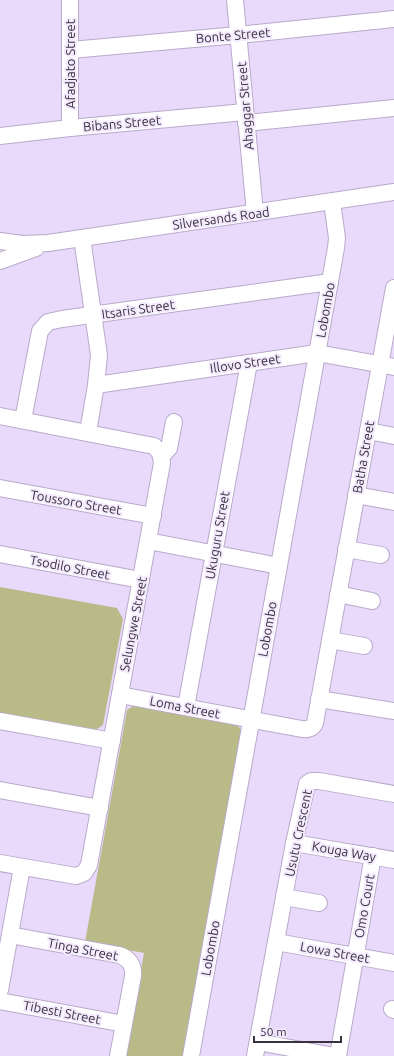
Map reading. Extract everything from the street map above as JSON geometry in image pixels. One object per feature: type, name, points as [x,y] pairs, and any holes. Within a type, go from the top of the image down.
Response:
[{"type":"street","name":"Afadjato Street","points":[[70,0],[70,128]]},
{"type":"street","name":"Ahaggar Street","points":[[235,0],[255,213]]},
{"type":"street","name":"Bonte Street","points":[[71,50],[394,19]]},
{"type":"street","name":"Bibans Street","points":[[0,136],[70,128],[394,108]]},
{"type":"street","name":"Silversands Road","points":[[0,241],[22,244],[48,243],[394,192]]},
{"type":"street","name":"Lobombo","points":[[191,1056],[337,243],[332,202]]},
{"type":"street","points":[[82,238],[99,355],[96,385],[88,432]]},
{"type":"street","name":"Silversands Road","points":[[0,261],[48,243]]},
{"type":"street","name":"Itsaris Street","points":[[23,420],[40,331],[48,322],[53,320],[330,282]]},
{"type":"street","name":"Batha Street","points":[[251,720],[306,730],[314,726],[368,431],[387,366],[394,288]]},
{"type":"street","name":"Illovo Street","points":[[96,385],[317,353],[387,366]]},
{"type":"street","name":"Ukuguru Street","points":[[186,707],[249,363]]},
{"type":"street","points":[[0,416],[154,446],[159,451],[161,457],[169,448],[174,422]]},
{"type":"street","points":[[368,431],[394,436]]},
{"type":"street","name":"Selungwe Street","points":[[0,863],[72,876],[80,875],[89,865],[153,516],[162,463],[161,457]]},
{"type":"street","name":"Toussoro Street","points":[[0,488],[153,516]]},
{"type":"street","points":[[356,495],[394,502]]},
{"type":"street","points":[[148,541],[279,566]]},
{"type":"street","points":[[346,549],[381,555]]},
{"type":"street","name":"Tsodilo Street","points":[[0,554],[141,580]]},
{"type":"street","points":[[338,594],[372,601]]},
{"type":"street","points":[[330,640],[364,646]]},
{"type":"street","name":"Loma Street","points":[[120,695],[251,720]]},
{"type":"street","points":[[319,699],[394,711]]},
{"type":"street","points":[[0,721],[112,741]]},
{"type":"street","name":"Usutu Crescent","points":[[256,1049],[294,843],[307,784],[311,781],[319,780],[394,794]]},
{"type":"street","points":[[0,790],[100,808]]},
{"type":"street","name":"Kouga Way","points":[[294,843],[394,860]]},
{"type":"street","name":"Omo Court","points":[[338,1056],[373,856]]},
{"type":"street","points":[[0,990],[22,867]]},
{"type":"street","points":[[284,898],[318,903]]},
{"type":"street","name":"Tinga Street","points":[[10,935],[118,955],[128,959],[131,963],[133,971],[118,1056]]},
{"type":"street","name":"Lowa Street","points":[[276,942],[394,962]]},
{"type":"street","name":"Tibesti Street","points":[[0,1001],[124,1024]]},
{"type":"street","points":[[256,1049],[334,1056]]},
{"type":"green space","points":[[0,587],[117,608],[123,619],[103,725],[94,731],[0,714]]},
{"type":"green space","points":[[136,704],[235,722],[242,731],[185,1056],[125,1056],[144,953],[85,942],[127,710]]}]
